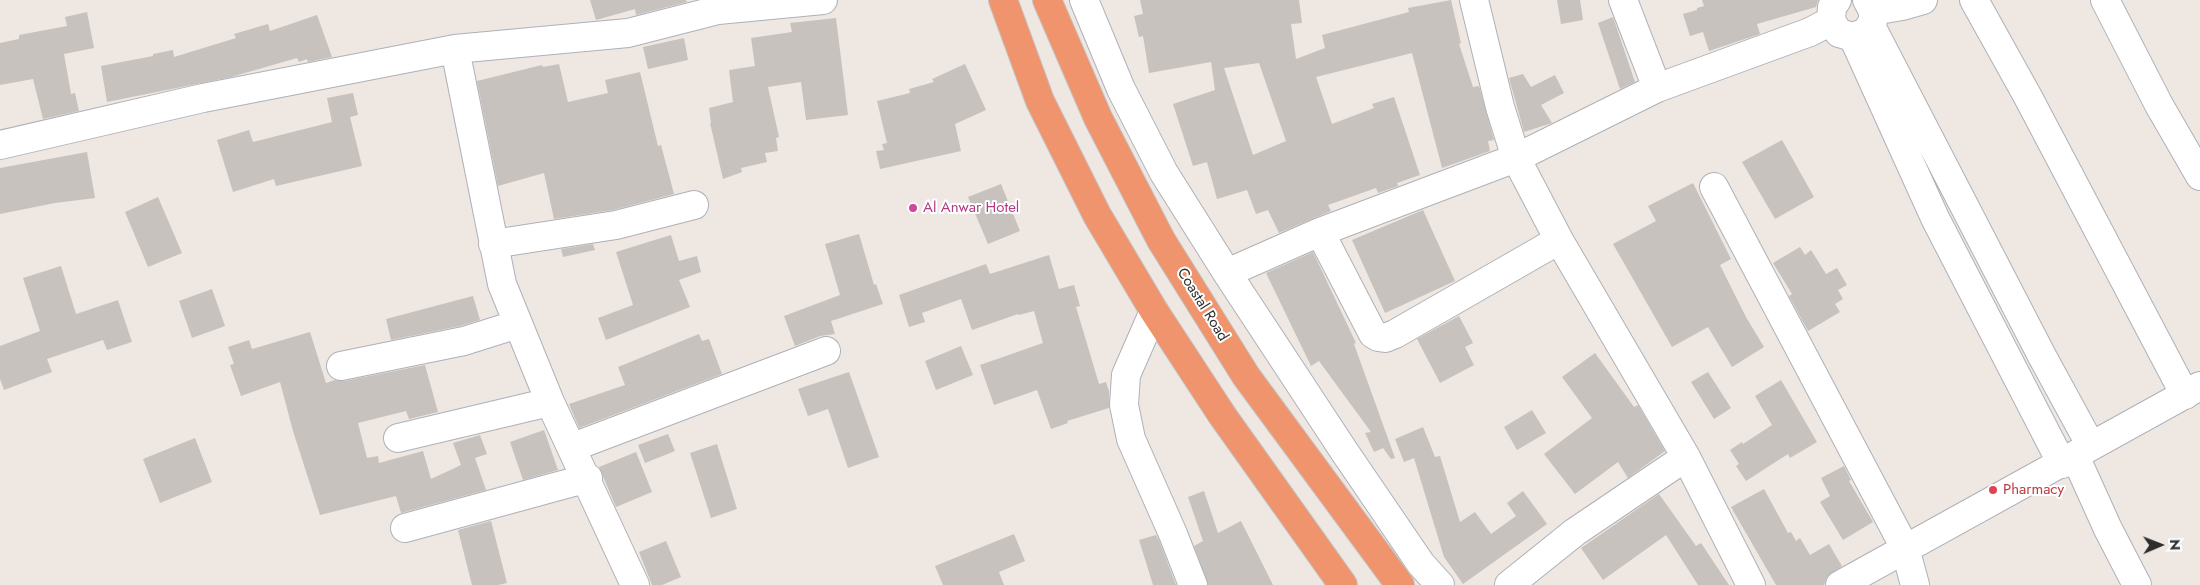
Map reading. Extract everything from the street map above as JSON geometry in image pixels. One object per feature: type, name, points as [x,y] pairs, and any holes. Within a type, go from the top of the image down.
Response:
[{"type":"highway","name":"Coastal Road","points":[[1047,0],[1098,118],[1161,240],[1246,376],[1400,585]]},
{"type":"highway","points":[[1001,1],[1040,101],[1097,215],[1154,311],[1222,415],[1343,585]]},
{"type":"street","points":[[0,145],[203,98],[455,48],[628,33],[718,10],[823,0]]},
{"type":"street","points":[[1084,0],[1121,89],[1164,173],[1227,273],[1421,564],[1440,585]]},
{"type":"street","points":[[1474,0],[1500,107],[1516,158],[1559,240],[1686,457],[1752,585]]},
{"type":"street","points":[[1623,0],[1657,88]]},
{"type":"street","points":[[1835,5],[1839,33],[1866,18],[1923,0]]},
{"type":"street","points":[[1840,585],[1994,498],[2193,390],[1974,0]]},
{"type":"street","points":[[2105,0],[2159,105],[2200,176]]},
{"type":"street","points":[[1227,273],[1320,232],[1516,158],[1657,88],[1810,32],[1835,5]]},
{"type":"street","points":[[1866,18],[1940,227],[2076,455],[2108,529],[2137,585]]},
{"type":"street","points":[[455,48],[502,284],[550,402],[588,478],[636,585]]},
{"type":"street","points":[[1714,187],[1905,548],[1915,585]]},
{"type":"street","points":[[493,244],[616,225],[694,205]]},
{"type":"street","points":[[1320,232],[1373,334],[1378,338],[1385,338],[1396,334],[1559,240]]},
{"type":"street","points":[[1154,311],[1126,375],[1124,406],[1132,439],[1193,585]]},
{"type":"street","points":[[341,366],[464,341],[518,324]]},
{"type":"street","points":[[573,447],[826,351]]},
{"type":"street","points":[[398,438],[550,402]]},
{"type":"street","points":[[1509,585],[1575,532],[1686,457]]},
{"type":"street","points":[[405,528],[588,478]]},
{"type":"building","points":[[590,0],[686,0],[687,2],[636,15],[635,9],[596,20]]},
{"type":"building","points":[[1140,0],[1299,0],[1302,23],[1291,24],[1296,59],[1325,48],[1322,35],[1409,12],[1408,8],[1451,0],[1461,43],[1459,44],[1473,87],[1479,86],[1494,140],[1488,141],[1490,151],[1442,168],[1412,53],[1316,77],[1332,124],[1374,108],[1372,104],[1394,97],[1420,175],[1397,183],[1398,186],[1378,193],[1376,188],[1328,205],[1331,211],[1279,233],[1268,210],[1256,214],[1247,190],[1217,199],[1207,162],[1193,166],[1173,104],[1215,90],[1211,62],[1149,73],[1143,36],[1139,37],[1134,16],[1143,14]],"holes":[[[1259,63],[1286,141],[1253,155],[1224,68]]]},
{"type":"building","points":[[1557,0],[1580,0],[1583,20],[1561,24]]},
{"type":"building","points":[[1702,0],[1818,0],[1816,7],[1757,24],[1760,34],[1709,51],[1703,32],[1690,36],[1683,14],[1704,6]]},
{"type":"building","points":[[87,12],[94,48],[64,54],[71,94],[75,93],[79,111],[43,119],[33,79],[0,85],[0,43],[19,39],[19,35],[67,26],[65,17]]},
{"type":"building","points":[[317,15],[332,57],[308,62],[307,59],[299,62],[297,58],[231,77],[107,102],[101,66],[153,56],[153,54],[173,50],[174,57],[236,38],[234,34],[268,24],[270,31]]},
{"type":"building","points":[[1613,17],[1635,82],[1620,89],[1598,23]]},
{"type":"building","points":[[836,18],[848,115],[806,120],[801,82],[768,87],[779,137],[776,138],[778,151],[765,153],[767,162],[741,168],[742,172],[723,179],[710,123],[709,108],[733,102],[729,70],[755,66],[751,38],[792,32],[790,23]]},
{"type":"building","points":[[684,38],[688,60],[648,69],[643,47]]},
{"type":"building","points":[[559,64],[568,102],[608,93],[605,80],[640,72],[658,146],[661,145],[674,194],[613,210],[554,219],[544,173],[498,186],[477,81],[542,65],[543,67]]},
{"type":"building","points":[[965,64],[986,110],[955,124],[961,151],[880,169],[876,151],[884,150],[882,144],[887,143],[877,101],[910,93],[909,89],[934,82],[932,79]]},
{"type":"building","points":[[1523,74],[1531,87],[1555,75],[1564,93],[1541,105],[1552,123],[1524,132],[1509,78]]},
{"type":"building","points":[[353,93],[358,115],[350,117],[362,166],[276,186],[274,179],[233,192],[217,140],[249,130],[253,142],[332,122],[327,98]]},
{"type":"building","points":[[1782,140],[1814,197],[1775,219],[1742,162]]},
{"type":"building","points":[[87,152],[95,198],[55,203],[0,214],[0,168]]},
{"type":"building","points":[[1693,183],[1731,259],[1720,265],[1746,317],[1764,347],[1732,367],[1708,327],[1672,347],[1613,244],[1656,221],[1648,206]]},
{"type":"building","points":[[1001,184],[1020,231],[988,244],[968,197]]},
{"type":"building","points":[[158,197],[182,253],[148,267],[125,212]]},
{"type":"building","points":[[1423,210],[1455,281],[1385,313],[1352,240]]},
{"type":"building","points":[[859,234],[874,285],[876,284],[883,304],[831,321],[835,334],[820,336],[795,346],[784,316],[840,295],[825,244]]},
{"type":"building","points":[[671,235],[679,261],[697,256],[701,272],[679,280],[690,307],[606,340],[598,318],[633,305],[616,252]]},
{"type":"building","points":[[593,244],[595,250],[563,257],[561,249]]},
{"type":"building","points":[[1800,247],[1805,255],[1811,250],[1826,274],[1837,268],[1847,285],[1838,290],[1843,299],[1835,304],[1840,312],[1808,331],[1789,296],[1792,294],[1773,263]]},
{"type":"building","points":[[1313,252],[1356,343],[1354,344],[1395,458],[1391,459],[1383,448],[1374,452],[1365,433],[1371,432],[1319,361],[1311,366],[1266,273]]},
{"type":"building","points":[[1049,255],[1059,289],[1074,285],[1080,306],[1076,307],[1099,384],[1106,382],[1109,391],[1109,408],[1067,421],[1068,423],[1051,429],[1037,390],[994,405],[980,365],[1043,343],[1034,311],[1018,314],[972,330],[961,299],[922,313],[925,322],[909,327],[899,295],[986,264],[990,274]]},
{"type":"building","points":[[61,266],[76,314],[118,300],[132,342],[107,350],[103,340],[47,359],[52,372],[4,390],[0,379],[0,346],[40,331],[23,278]]},
{"type":"building","points":[[212,289],[225,326],[192,338],[179,301]]},
{"type":"building","points":[[473,296],[480,320],[391,340],[386,319]]},
{"type":"building","points":[[1459,316],[1473,343],[1465,347],[1474,365],[1440,383],[1417,339]]},
{"type":"building","points":[[310,332],[326,383],[425,365],[438,412],[409,419],[406,411],[358,423],[367,458],[378,456],[379,463],[423,451],[431,479],[461,465],[453,443],[480,435],[487,454],[475,458],[486,490],[401,513],[396,496],[320,515],[293,431],[280,382],[241,396],[230,365],[234,364],[228,347],[249,340],[252,349]]},
{"type":"building","points":[[699,334],[702,341],[709,339],[722,374],[579,428],[569,404],[625,385],[618,367]]},
{"type":"building","points":[[961,346],[973,375],[936,390],[925,361]]},
{"type":"building","points":[[1595,353],[1634,407],[1638,405],[1665,451],[1628,478],[1618,462],[1575,494],[1544,454],[1592,418],[1562,377]]},
{"type":"building","points":[[849,372],[879,457],[848,468],[828,409],[808,416],[798,389]]},
{"type":"building","points":[[1708,372],[1731,408],[1714,419],[1691,382]]},
{"type":"building","points":[[1781,380],[1817,442],[1790,458],[1788,454],[1746,481],[1736,466],[1739,464],[1730,450],[1772,425],[1755,396]]},
{"type":"building","points":[[1532,410],[1546,433],[1517,450],[1504,427]]},
{"type":"building","points":[[1423,427],[1435,457],[1440,456],[1460,522],[1475,512],[1491,534],[1516,516],[1507,503],[1523,491],[1547,524],[1463,584],[1444,557],[1414,458],[1404,462],[1395,439]]},
{"type":"building","points":[[544,430],[558,470],[523,480],[510,442]]},
{"type":"building","points":[[668,434],[675,451],[645,463],[638,445]]},
{"type":"building","points":[[195,438],[212,482],[160,503],[143,459]]},
{"type":"building","points":[[717,444],[737,509],[711,518],[690,453]]},
{"type":"building","points":[[636,452],[652,492],[616,507],[599,467]]},
{"type":"building","points":[[1844,466],[1851,480],[1849,481],[1873,522],[1843,540],[1820,502],[1830,496],[1821,478]]},
{"type":"building","points":[[1764,489],[1788,533],[1791,532],[1796,541],[1800,538],[1810,555],[1829,544],[1842,566],[1827,577],[1824,585],[1776,585],[1731,507]]},
{"type":"building","points":[[1204,491],[1218,533],[1241,521],[1273,585],[1208,585],[1194,546],[1203,541],[1188,497]]},
{"type":"building","points":[[1659,494],[1696,546],[1701,543],[1729,585],[1698,585],[1666,535],[1603,580],[1581,548]]},
{"type":"building","points":[[491,521],[507,583],[472,585],[458,530]]},
{"type":"building","points":[[1014,534],[1025,561],[999,572],[1004,585],[943,585],[935,566]]},
{"type":"building","points":[[1156,535],[1176,585],[1153,585],[1139,540]]},
{"type":"building","points":[[666,541],[681,577],[662,585],[652,585],[639,552]]},
{"type":"place","name":"Al Anwar Hotel","points":[[913,208]]},
{"type":"place","name":"Pharmacy","points":[[1993,490]]}]
